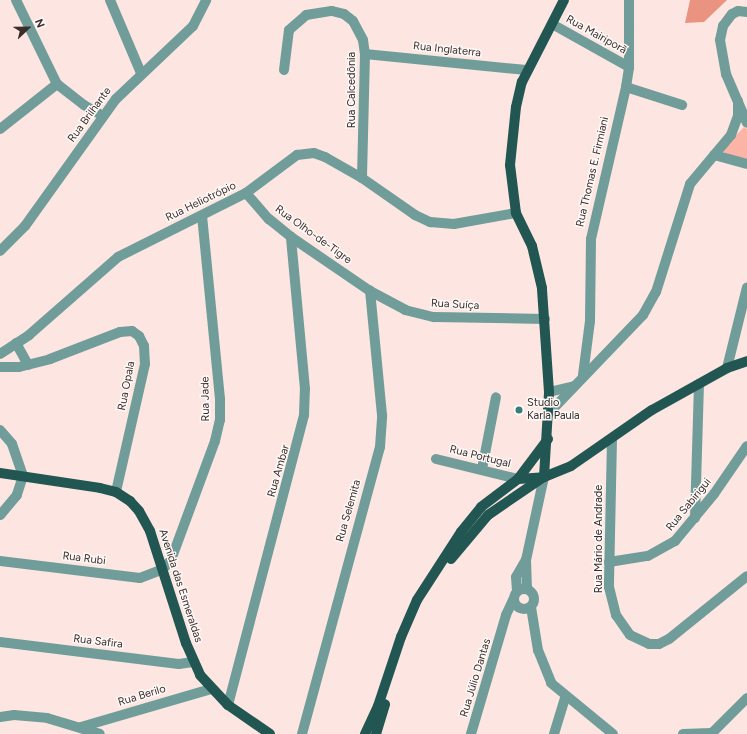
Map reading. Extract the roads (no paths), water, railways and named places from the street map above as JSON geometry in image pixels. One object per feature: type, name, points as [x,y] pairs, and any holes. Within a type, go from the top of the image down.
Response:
[{"type":"main road","points":[[544,477],[549,413],[545,319],[538,267],[516,213],[510,165],[516,107],[526,70],[564,0]]},
{"type":"main road","points":[[376,734],[404,642],[413,621],[445,566],[488,515],[544,477],[571,466],[652,410],[727,368],[747,361]]},
{"type":"main road","points":[[364,734],[378,706],[408,618],[426,584],[471,519],[489,500],[518,479],[548,439]]},
{"type":"main road","name":"Avenida das Esmeraldas","points":[[0,473],[116,492],[130,501],[145,520],[163,569],[193,662],[210,689],[228,705],[270,734]]},
{"type":"main road","points":[[518,479],[544,477]]},
{"type":"street","points":[[16,0],[56,84],[84,105],[103,116]]},
{"type":"street","points":[[110,0],[141,73]]},
{"type":"street","name":"Rua Brilhante","points":[[0,251],[25,226],[103,116],[141,73],[193,26],[206,0]]},
{"type":"street","name":"Rua Thomas E. Firmiani","points":[[583,375],[590,320],[590,238],[626,87],[629,67],[629,0]]},
{"type":"street","name":"Rua Calcedônia","points":[[284,70],[289,30],[306,15],[320,11],[344,14],[353,20],[363,40],[365,54],[362,178]]},
{"type":"street","points":[[747,12],[738,11],[732,14],[723,26],[720,40],[722,62],[747,123]]},
{"type":"street","name":"Rua Mairiporã","points":[[552,24],[629,67]]},
{"type":"street","name":"Rua Inglaterra","points":[[365,54],[526,70]]},
{"type":"street","points":[[0,129],[56,84]]},
{"type":"street","points":[[626,87],[682,105]]},
{"type":"street","points":[[549,413],[583,375],[617,345],[643,315],[656,292],[681,207],[690,184],[736,125],[738,101]]},
{"type":"street","name":"Rua Heliotrópio","points":[[0,354],[16,343],[118,257],[151,239],[202,217],[246,193],[287,160],[304,153],[325,157],[362,178],[414,215],[430,222],[454,224],[516,213]]},
{"type":"street","points":[[714,155],[747,164]]},
{"type":"street","name":"Rua Olho-de-Tigre","points":[[246,193],[269,219],[291,237],[370,291]]},
{"type":"street","name":"Rua Jade","points":[[163,569],[176,551],[220,420],[220,400],[202,217]]},
{"type":"street","name":"Rua Ambar","points":[[228,705],[304,415],[304,375],[291,237]]},
{"type":"street","points":[[727,368],[747,287]]},
{"type":"street","name":"Rua Suíça","points":[[370,291],[405,310],[434,317],[545,319]]},
{"type":"street","name":"Rua Selemita","points":[[302,734],[380,446],[382,415],[370,291]]},
{"type":"street","name":"Rua Opala","points":[[0,367],[28,365],[50,359],[120,332],[132,331],[141,338],[145,353],[143,373],[116,492]]},
{"type":"street","points":[[16,343],[28,365]]},
{"type":"street","points":[[695,518],[699,384]]},
{"type":"street","points":[[549,392],[574,386]]},
{"type":"street","points":[[482,469],[496,397]]},
{"type":"street","points":[[0,430],[14,449],[23,476],[17,495],[0,515]]},
{"type":"street","name":"Rua Mário de Andrade","points":[[612,439],[609,562],[611,601],[616,615],[630,635],[648,644],[659,644],[682,632],[747,576]]},
{"type":"street","name":"Rua Sabirigui","points":[[609,562],[648,556],[675,541],[695,518],[747,446]]},
{"type":"street","name":"Rua Portugal","points":[[436,458],[518,479]]},
{"type":"street","name":"Rua Júlio Dantas","points":[[471,734],[504,628],[519,593],[544,477]]},
{"type":"street","name":"Rua Rubi","points":[[0,561],[140,578],[163,569]]},
{"type":"street","points":[[519,593],[520,609],[531,607],[542,664],[551,683],[565,697],[613,734]]},
{"type":"street","name":"Rua Júlio Dantas","points":[[519,593],[534,596],[531,607]]},
{"type":"street","name":"Rua Júlio Dantas","points":[[504,628],[520,609]]},
{"type":"street","name":"Rua Safira","points":[[0,642],[179,664],[193,662]]},
{"type":"street","name":"Rua Berilo","points":[[81,727],[210,689]]},
{"type":"street","points":[[554,734],[565,697]]},
{"type":"street","points":[[683,734],[711,734],[747,698]]},
{"type":"street","points":[[0,716],[48,718],[100,734]]},
{"type":"place","name":"Studio Karla Paula","points":[[519,410]]}]
